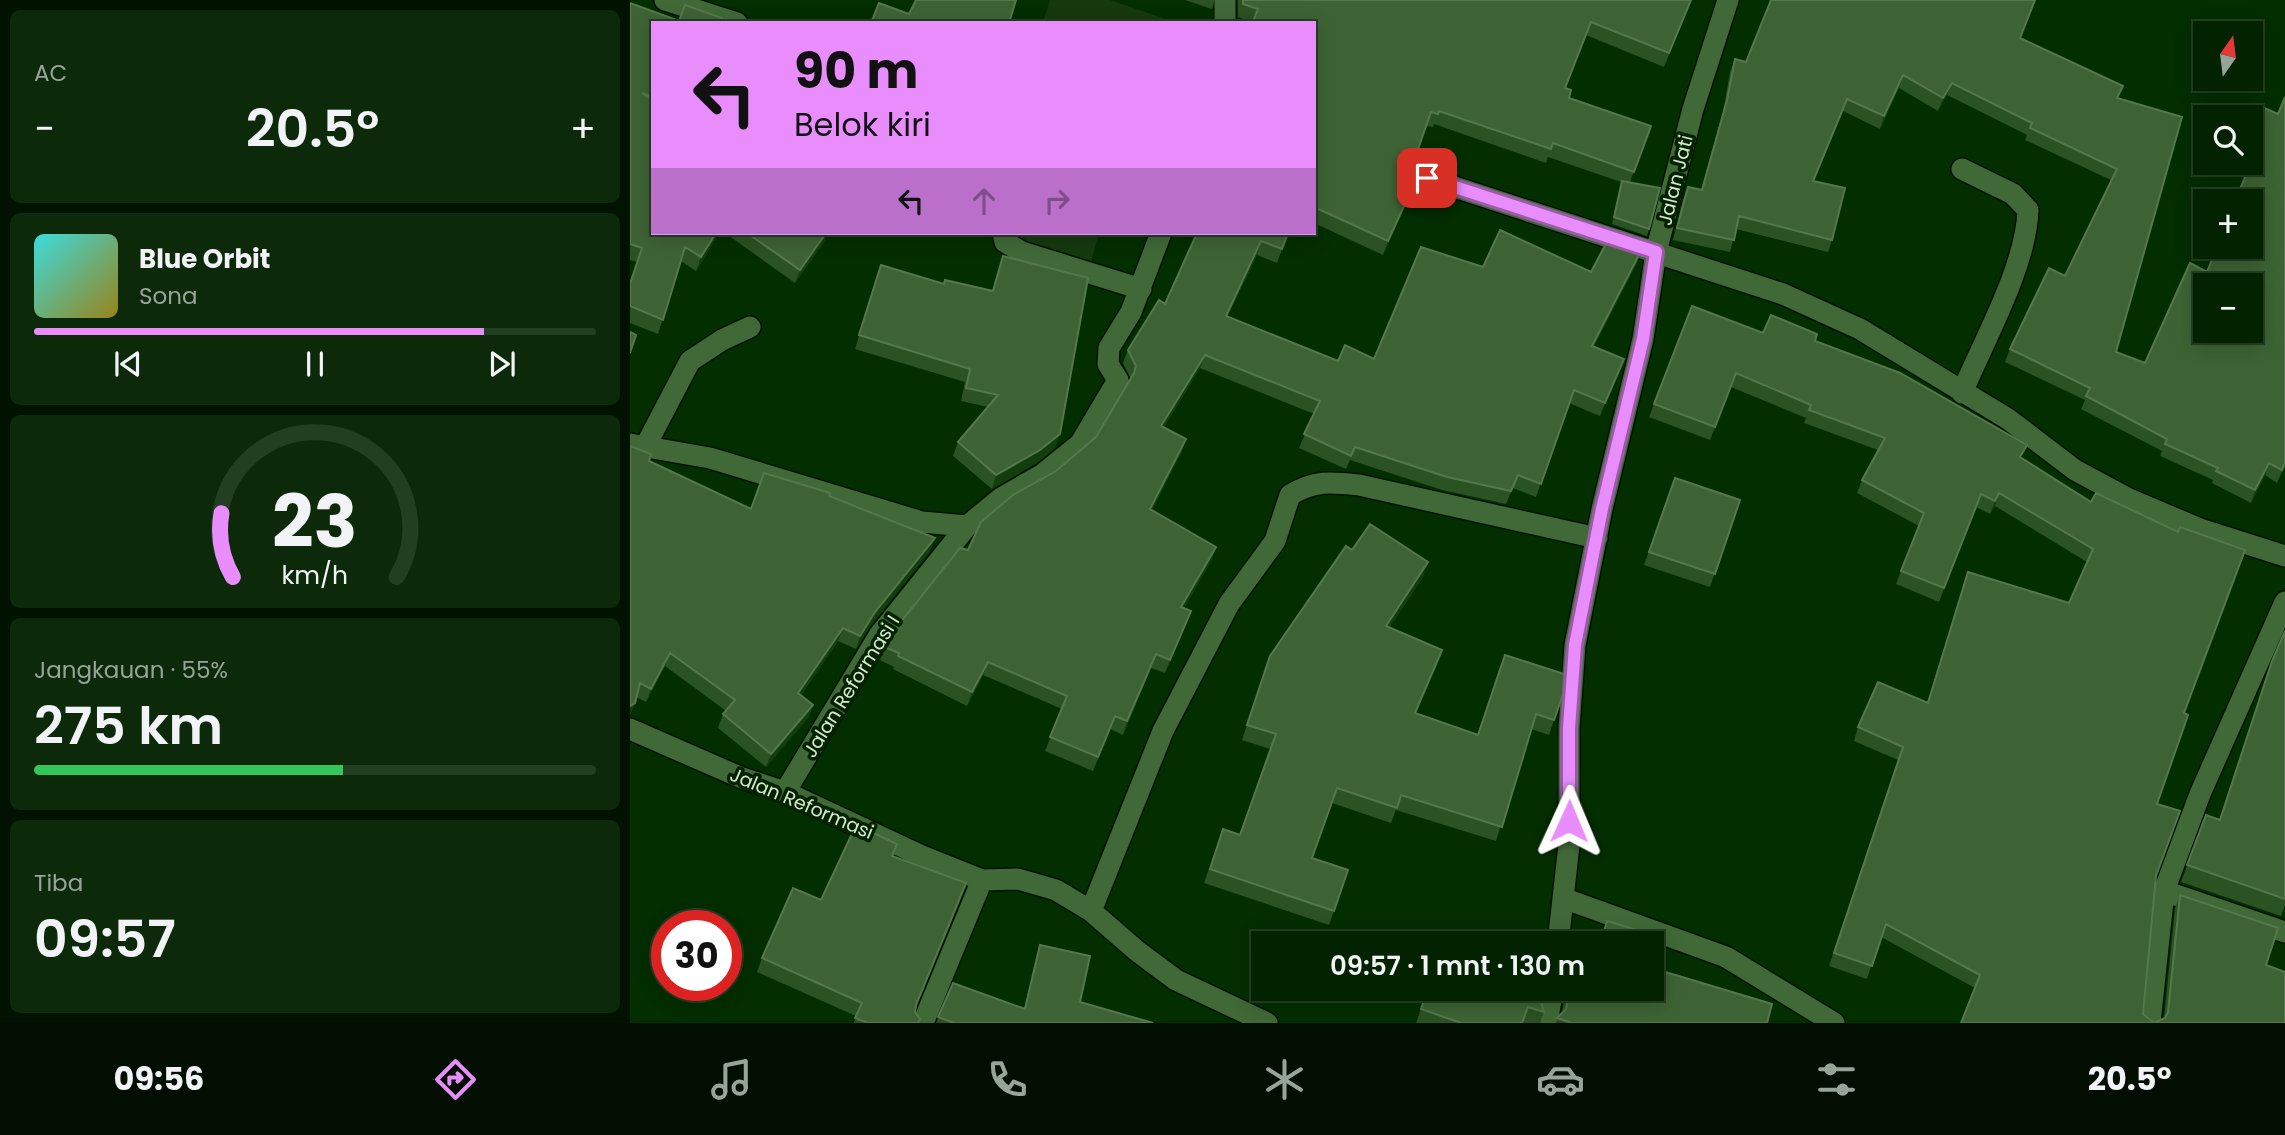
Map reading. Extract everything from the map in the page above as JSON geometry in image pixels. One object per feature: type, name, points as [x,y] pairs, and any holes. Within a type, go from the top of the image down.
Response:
[{"type":"street","points":[[665,0],[731,21]]},
{"type":"street","points":[[1225,0],[1225,21]]},
{"type":"street","name":"Jalan Jati","points":[[1559,931],[1569,845],[1569,728],[1575,645],[1643,339],[1656,252],[1693,109],[1728,0]]},
{"type":"street","points":[[1962,169],[2013,194],[2028,211],[2027,234],[2018,260],[1962,393]]},
{"type":"street","points":[[1427,178],[1783,294],[1860,329],[2008,419],[2075,470],[2129,499],[2200,529],[2285,556]]},
{"type":"street","points":[[1003,235],[1004,242],[1022,252],[1141,289],[1160,235]]},
{"type":"street","name":"Jalan Reformasi I","points":[[785,792],[880,634],[967,526],[1002,498],[1043,474],[1080,444],[1118,380],[1108,364],[1109,348],[1141,289]]},
{"type":"street","points":[[750,327],[722,340],[690,361],[638,445],[710,458],[922,522],[967,526]]},
{"type":"street","points":[[1091,911],[1163,731],[1229,604],[1275,541],[1290,495],[1309,484],[1324,481],[1359,485],[1597,538]]},
{"type":"street","points":[[2150,1023],[2164,891],[2200,794],[2285,602]]},
{"type":"street","name":"Jalan Reformasi","points":[[630,729],[742,778],[785,792],[922,856],[982,880],[1018,879],[1040,884],[1091,911],[1176,980],[1267,1023]]},
{"type":"street","points":[[923,1023],[982,880]]},
{"type":"street","points":[[2164,891],[2285,932]]},
{"type":"street","points":[[1563,898],[1726,957],[1834,1023]]},
{"type":"street","points":[[1547,1023],[1551,1001]]},
{"type":"shaded area","points":[[1050,0],[1110,0],[1171,21],[1044,21]]},
{"type":"shaded area","points":[[1014,235],[1098,235],[1089,269],[1011,246]]},
{"type":"building","points":[[916,0],[1016,0],[1010,21],[872,21],[879,3],[909,14]]},
{"type":"building","points":[[1243,0],[1691,0],[1669,53],[1591,22],[1565,88],[1571,90],[1569,98],[1651,126],[1634,172],[1553,143],[1551,149],[1439,111],[1438,114],[1431,112],[1403,192],[1409,195],[1388,241],[1316,208],[1316,21],[1258,21],[1254,19],[1258,9],[1243,4]]},
{"type":"building","points":[[1771,0],[2035,0],[2020,38],[2123,86],[2117,98],[2182,117],[2116,352],[2145,363],[2190,263],[2207,272],[2212,259],[2263,259],[2263,189],[2240,189],[2246,175],[2263,175],[2263,107],[2278,114],[2285,97],[2285,462],[2282,470],[2269,463],[2255,490],[2216,471],[2218,468],[2165,444],[2167,439],[2086,396],[2090,388],[2010,349],[2049,268],[2065,276],[2117,169],[2030,128],[2032,123],[1952,83],[1943,98],[1903,75],[1884,116],[1847,99],[1813,181],[1845,188],[1832,240],[1739,216],[1734,240],[1677,228],[1688,187],[1702,190],[1727,100],[1735,59],[1746,62]]},
{"type":"building","points":[[630,3],[679,21],[651,21],[651,96],[642,93],[651,100],[651,235],[715,235],[701,257],[685,247],[663,320],[630,306],[630,284],[642,248],[630,244]]},
{"type":"building","points":[[685,5],[722,18],[721,21],[679,21]]},
{"type":"building","points":[[1622,181],[1660,188],[1649,229],[1614,217]]},
{"type":"building","points":[[1500,230],[1591,272],[1610,236],[1643,247],[1592,346],[1624,359],[1605,403],[1574,390],[1541,484],[1518,475],[1511,491],[1447,477],[1355,447],[1351,456],[1304,434],[1320,401],[1205,355],[1161,426],[1186,439],[1150,509],[1216,547],[1181,607],[1191,611],[1170,660],[1156,654],[1127,721],[1115,716],[1098,757],[1050,737],[1067,696],[988,662],[972,692],[884,647],[960,548],[968,550],[981,522],[1013,495],[1056,471],[1096,437],[1134,373],[1136,366],[1128,350],[1159,300],[1165,304],[1196,235],[1287,235],[1282,249],[1261,241],[1226,316],[1338,361],[1345,345],[1374,359],[1421,247],[1483,267]]},
{"type":"building","points":[[750,235],[825,235],[800,270]]},
{"type":"building","points":[[1003,256],[1088,278],[1060,434],[1040,450],[996,475],[958,442],[998,395],[966,388],[970,369],[859,335],[881,265],[944,284],[945,280],[993,291]]},
{"type":"building","points":[[1692,306],[1763,333],[1771,315],[1817,334],[1815,341],[1900,373],[2027,445],[2020,457],[2091,502],[2096,493],[2178,532],[2180,527],[2245,550],[2184,713],[2188,715],[2157,804],[2180,811],[2156,876],[2143,1014],[2154,1023],[1961,1023],[1980,975],[1886,924],[1872,966],[1834,953],[1903,747],[1858,727],[1878,682],[1928,703],[1968,572],[2069,603],[2093,549],[1999,493],[1995,501],[1981,494],[1944,588],[1901,571],[1924,513],[1862,480],[1885,438],[1809,410],[1811,405],[1736,373],[1715,427],[1654,404]]},
{"type":"building","points":[[630,332],[636,335],[630,353]]},
{"type":"building","points":[[630,446],[651,454],[649,461],[751,509],[764,473],[830,493],[829,496],[935,538],[875,612],[860,636],[843,628],[798,693],[813,705],[771,754],[723,714],[735,700],[670,653],[651,689],[640,683],[635,703],[630,706]]},
{"type":"building","points":[[1675,478],[1740,500],[1715,574],[1649,552]]},
{"type":"building","points":[[1370,524],[1428,562],[1386,626],[1442,650],[1415,713],[1478,735],[1505,655],[1564,674],[1563,694],[1554,720],[1536,714],[1502,827],[1401,795],[1397,808],[1337,788],[1312,858],[1348,870],[1334,911],[1210,869],[1223,829],[1240,835],[1276,734],[1247,725],[1270,656],[1346,546],[1352,550]]},
{"type":"building","points":[[2285,631],[2285,899],[2187,865],[2206,815],[2220,820],[2272,661]]},
{"type":"building","points":[[856,825],[897,844],[892,856],[966,883],[916,1005],[915,1012],[920,1019],[918,1023],[868,1023],[855,1018],[862,1003],[762,958],[793,888],[821,900]]},
{"type":"building","points":[[2180,895],[2278,928],[2266,965],[2285,972],[2285,1023],[2154,1023],[2165,1018],[2168,1012]]},
{"type":"building","points":[[1607,921],[1640,931],[1604,931]]},
{"type":"building","points":[[1040,945],[1090,956],[1080,1002],[1153,1023],[954,1023],[938,1017],[953,983],[1025,1009]]},
{"type":"building","points":[[1664,972],[1772,1004],[1767,1023],[1572,1023],[1557,1018],[1566,1009],[1568,1001],[1664,1001]]},
{"type":"building","points":[[1424,1001],[1541,1001],[1544,1012],[1528,1007],[1522,1023],[1461,1023],[1421,1009]]},
{"type":"route","points":[[1427,178],[1656,252],[1634,383],[1602,509],[1575,645],[1569,728],[1569,821]]}]
